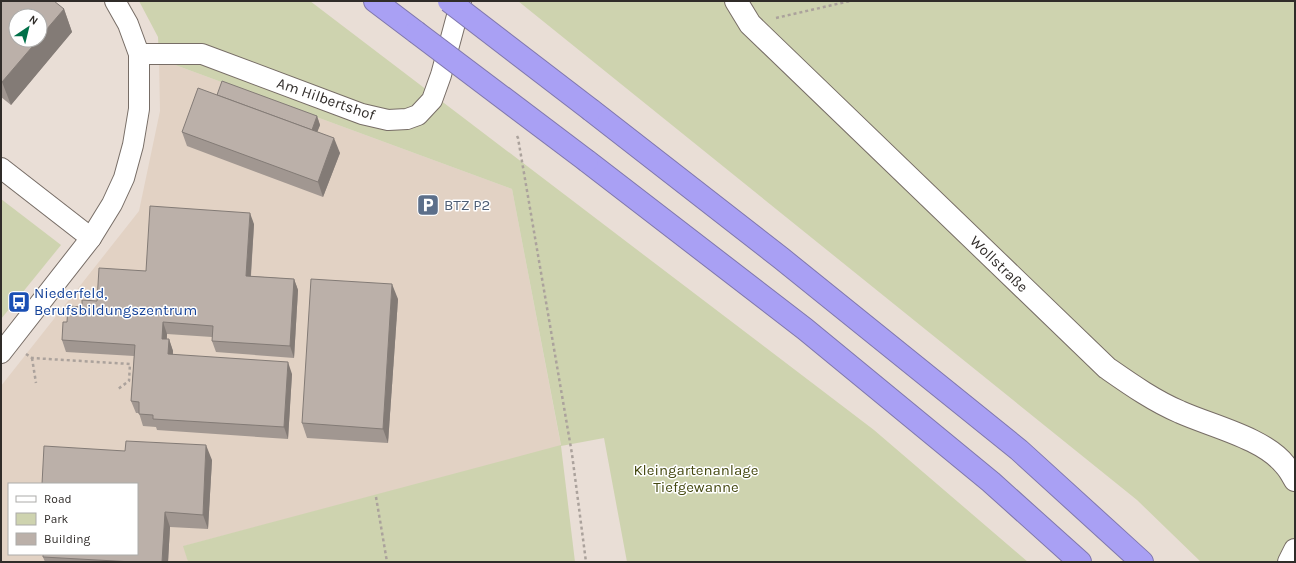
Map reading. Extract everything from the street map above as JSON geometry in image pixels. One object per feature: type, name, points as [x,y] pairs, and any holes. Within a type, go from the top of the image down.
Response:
[{"type":"highway","points":[[375,1],[587,161],[805,329],[991,482],[1080,562]]},
{"type":"highway","points":[[449,1],[781,258],[1013,446],[1142,562]]},
{"type":"street","points":[[5,347],[92,238],[112,204],[121,184],[133,144],[139,109],[139,54],[128,24],[115,1]]},
{"type":"street","name":"Am Hilbertshof","points":[[139,54],[202,54],[362,114],[388,120],[407,119],[418,115],[432,100],[441,75],[461,1]]},
{"type":"street","name":"Wollstraße","points":[[736,1],[750,24],[1107,368],[1147,395],[1180,412],[1268,449],[1285,464],[1295,480]]},
{"type":"street","points":[[1,168],[92,238]]},
{"type":"street","points":[[1289,562],[1295,550]]},
{"type":"path","points":[[750,24],[850,1]]},
{"type":"path","points":[[514,133],[518,138],[572,454],[586,562]]},
{"type":"path","points":[[5,347],[32,358],[130,364],[129,381],[118,389]]},
{"type":"path","points":[[32,358],[36,383]]},
{"type":"path","points":[[376,497],[387,562]]},
{"type":"shaded area","points":[[159,59],[512,189],[561,446],[184,546],[188,562],[1,562],[1,386],[139,211],[160,111]]},
{"type":"green space","name":"Kleingartenanlage Tiefgewanne","points":[[139,1],[310,1],[874,430],[1028,562],[627,562],[604,438],[561,446],[575,562],[188,562],[183,546],[561,445],[512,189],[159,59],[158,37]]},
{"type":"green space","points":[[518,1],[1295,1],[1295,562],[1201,562],[1137,500]]},
{"type":"green space","points":[[1,199],[61,245],[1,319]]},
{"type":"building","points":[[1,1],[54,1],[64,9],[48,28],[48,8],[8,8],[8,48],[31,48],[2,82]]},
{"type":"building","points":[[222,81],[317,116],[312,130],[217,95]]},
{"type":"building","points":[[198,88],[334,138],[318,182],[182,132]]},
{"type":"building","points":[[150,206],[250,213],[246,276],[294,279],[290,346],[212,341],[213,326],[163,322],[162,339],[169,339],[168,354],[288,362],[284,427],[153,419],[153,415],[139,414],[139,402],[131,401],[135,345],[62,340],[63,322],[67,322],[68,306],[82,307],[82,300],[97,301],[99,268],[146,271]]},
{"type":"building","points":[[311,279],[392,284],[383,429],[302,423]]},
{"type":"building","points":[[126,441],[206,445],[203,515],[165,512],[162,562],[133,562],[43,557],[43,555],[138,555],[138,483],[42,483],[44,446],[125,451]]},
{"type":"place","name":"BTZ P2","points":[[428,205]]},
{"type":"place","name":"Niederfeld, Berufsbildungszentrum","points":[[19,302]]}]
